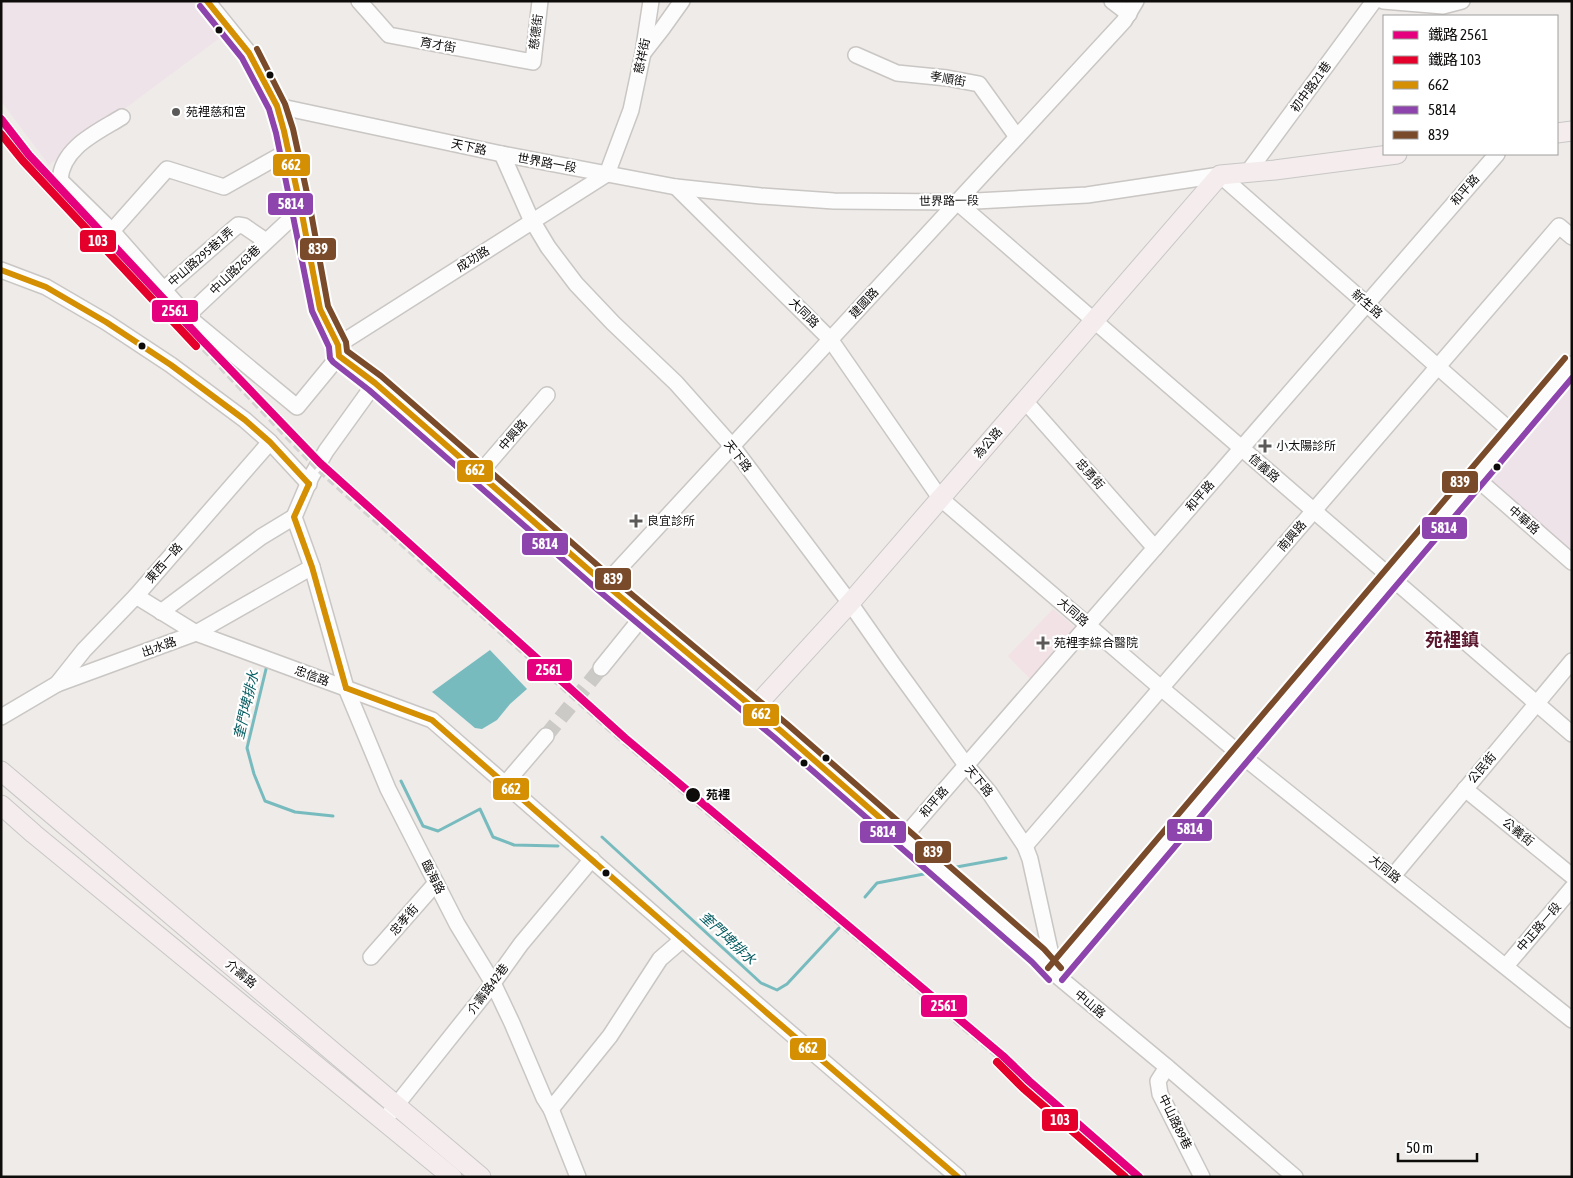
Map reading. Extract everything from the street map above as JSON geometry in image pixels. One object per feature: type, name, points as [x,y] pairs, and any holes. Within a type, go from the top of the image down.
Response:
[{"type":"main road","points":[[1558,133],[1572,131]]},
{"type":"main road","name":"世界路一段","points":[[1220,176],[1389,155]]},
{"type":"main road","name":"為公路","points":[[754,708],[850,603],[1220,176]]},
{"type":"main road","name":"介壽路","points":[[1,771],[390,1113],[452,1177]]},
{"type":"main road","name":"介壽路","points":[[1,805],[34,834],[390,1113],[481,1177]]},
{"type":"street","name":"中山路","points":[[207,1],[249,53],[277,106],[301,209],[320,309],[339,350],[605,584],[754,708],[1038,956],[1055,974],[1295,1177]]},
{"type":"street","name":"育才街","points":[[359,1],[389,35],[533,62]]},
{"type":"street","name":"慈德街","points":[[533,62],[540,1]]},
{"type":"street","name":"慈祥街","points":[[607,174],[631,110],[643,53],[651,1]]},
{"type":"street","points":[[643,53],[682,1]]},
{"type":"street","points":[[1112,1],[1130,12]]},
{"type":"street","name":"初中路21巷","points":[[1248,172],[1374,1]]},
{"type":"street","points":[[1383,1],[1442,6],[1462,1]]},
{"type":"street","name":"建國路","points":[[605,584],[1130,12]]},
{"type":"street","name":"孝順街","points":[[856,55],[897,73],[947,78],[979,84],[1017,137]]},
{"type":"street","name":"天下路","points":[[277,106],[502,154],[533,221],[548,247],[576,284],[613,323],[676,383],[732,446],[850,603],[966,765],[989,792],[1024,846],[1030,859],[1055,974]]},
{"type":"street","points":[[122,117],[76,146],[61,170],[60,180],[112,231],[187,316]]},
{"type":"street","points":[[112,231],[166,169],[224,187],[288,151]]},
{"type":"street","name":"世界路一段","points":[[502,154],[676,187],[816,200],[957,202],[1087,195],[1220,176]]},
{"type":"street","name":"和平路","points":[[903,838],[1496,155]]},
{"type":"street","name":"成功路","points":[[187,316],[297,407],[339,350],[607,174]]},
{"type":"street","name":"新生路","points":[[1220,176],[1513,433]]},
{"type":"street","name":"大同路","points":[[676,187],[830,339],[940,498],[1160,688],[1241,755],[1572,1020]]},
{"type":"street","name":"信義路","points":[[957,202],[1572,734]]},
{"type":"street","name":"中山路263巷","points":[[187,316],[301,209]]},
{"type":"street","name":"中山路295巷1弄","points":[[163,290],[238,225],[244,226],[266,241]]},
{"type":"street","name":"南興路","points":[[1024,846],[1558,226],[1572,237]]},
{"type":"street","points":[[1,270],[46,287],[106,322],[171,365],[245,420],[270,442],[309,484]]},
{"type":"street","points":[[1055,974],[1572,364]]},
{"type":"street","points":[[161,612],[261,537],[294,516],[311,476],[332,441],[375,383]]},
{"type":"street","name":"中興路","points":[[480,474],[547,395]]},
{"type":"street","name":"忠勇街","points":[[1025,401],[1155,548]]},
{"type":"street","name":"東西一路","points":[[58,684],[84,650],[136,596],[270,442]]},
{"type":"street","name":"中華路","points":[[1476,478],[1572,562]]},
{"type":"street","name":"臨海路","points":[[294,516],[312,567],[346,688],[388,789],[457,924],[493,983],[544,1098],[551,1109],[578,1177]]},
{"type":"street","name":"出水路","points":[[1,717],[58,684],[196,633],[312,567]]},
{"type":"street","name":"忠信路","points":[[136,596],[196,633],[432,720],[958,1177]]},
{"type":"street","points":[[601,668],[643,616]]},
{"type":"street","name":"公民街","points":[[1393,876],[1572,661]]},
{"type":"street","points":[[505,784],[546,736]]},
{"type":"street","name":"公義街","points":[[1465,789],[1572,876]]},
{"type":"street","name":"介壽路42巷","points":[[390,1113],[493,983],[521,944],[592,859]]},
{"type":"street","name":"忠孝街","points":[[371,957],[436,883]]},
{"type":"street","name":"中正路一段","points":[[1506,966],[1572,888]]},
{"type":"street","points":[[551,1109],[610,1036],[660,959],[683,939]]},
{"type":"street","name":"中山路89巷","points":[[1167,1067],[1158,1081],[1160,1094],[1202,1177]]},
{"type":"shaded area","points":[[1,1],[191,1],[221,37],[49,165],[1,101]]},
{"type":"shaded area","points":[[1572,382],[1572,556],[1486,483]]},
{"type":"shaded area","name":"苑裡李綜合醫院","points":[[1053,609],[1077,629],[1033,682],[1008,656]]},
{"type":"water","points":[[490,650],[527,689],[510,704],[497,720],[482,729],[475,728],[432,692]]},
{"type":"waterway","name":"奎門埤排水","points":[[267,665],[247,748],[254,774],[265,801],[295,812],[333,816]]},
{"type":"waterway","name":"奎門埤排水","points":[[401,781],[423,826],[438,831],[480,809],[493,837],[514,845],[558,846]]},
{"type":"waterway","name":"奎門埤排水","points":[[602,837],[761,983],[777,990],[787,984],[839,928]]},
{"type":"waterway","name":"奎門埤排水","points":[[951,868],[1006,858]]},
{"type":"waterway","name":"奎門埤排水","points":[[865,897],[877,883],[929,873]]},
{"type":"tunnel","points":[[546,736],[601,668]]},
{"type":"railway","points":[[151,284],[201,348],[316,469],[623,743],[1000,1060],[1131,1177]]},
{"type":"rail line","name":"2561","points":[[1,119],[29,155],[320,463],[625,738],[1003,1056],[1139,1177]]},
{"type":"rail line","name":"103","points":[[1,134],[23,161],[196,346]]},
{"type":"rail line","name":"103","points":[[997,1062],[1023,1088],[1125,1177]]},
{"type":"transit line","name":"662","points":[[207,1],[249,53],[277,106],[301,209],[320,309],[338,345],[339,356],[375,383],[605,584],[781,731],[903,838]]},
{"type":"transit line","name":"5814","points":[[200,6],[242,58],[269,109],[276,133],[312,311],[329,347],[330,358],[333,362],[369,390],[599,591],[775,738],[1032,962],[1049,980]]},
{"type":"transit line","name":"839","points":[[257,49],[285,104],[293,129],[310,207],[328,306],[346,342],[347,351],[381,376],[611,577],[787,724],[1044,949],[1061,968]]},
{"type":"transit line","name":"662","points":[[1,270],[46,287],[106,322],[171,365],[245,420],[270,442],[309,484]]},
{"type":"transit line","name":"839","points":[[1048,968],[1565,358]]},
{"type":"transit line","name":"5814","points":[[1062,980],[1572,378]]},
{"type":"transit line","name":"662","points":[[309,484],[294,517],[312,567],[346,688]]},
{"type":"transit line","name":"662","points":[[346,688],[432,720],[958,1177]]},
{"type":"place","name":"苑裡慈和宮","points":[[176,112]]},
{"type":"place","name":"小太陽診所","points":[[1265,446]]},
{"type":"place","name":"良宜診所","points":[[636,521]]},
{"type":"place","name":"苑裡李綜合醫院","points":[[1043,643]]},
{"type":"place","name":"苑裡","points":[[693,795]]},
{"type":"district","name":"苑裡鎮","points":[[1452,640]]}]
